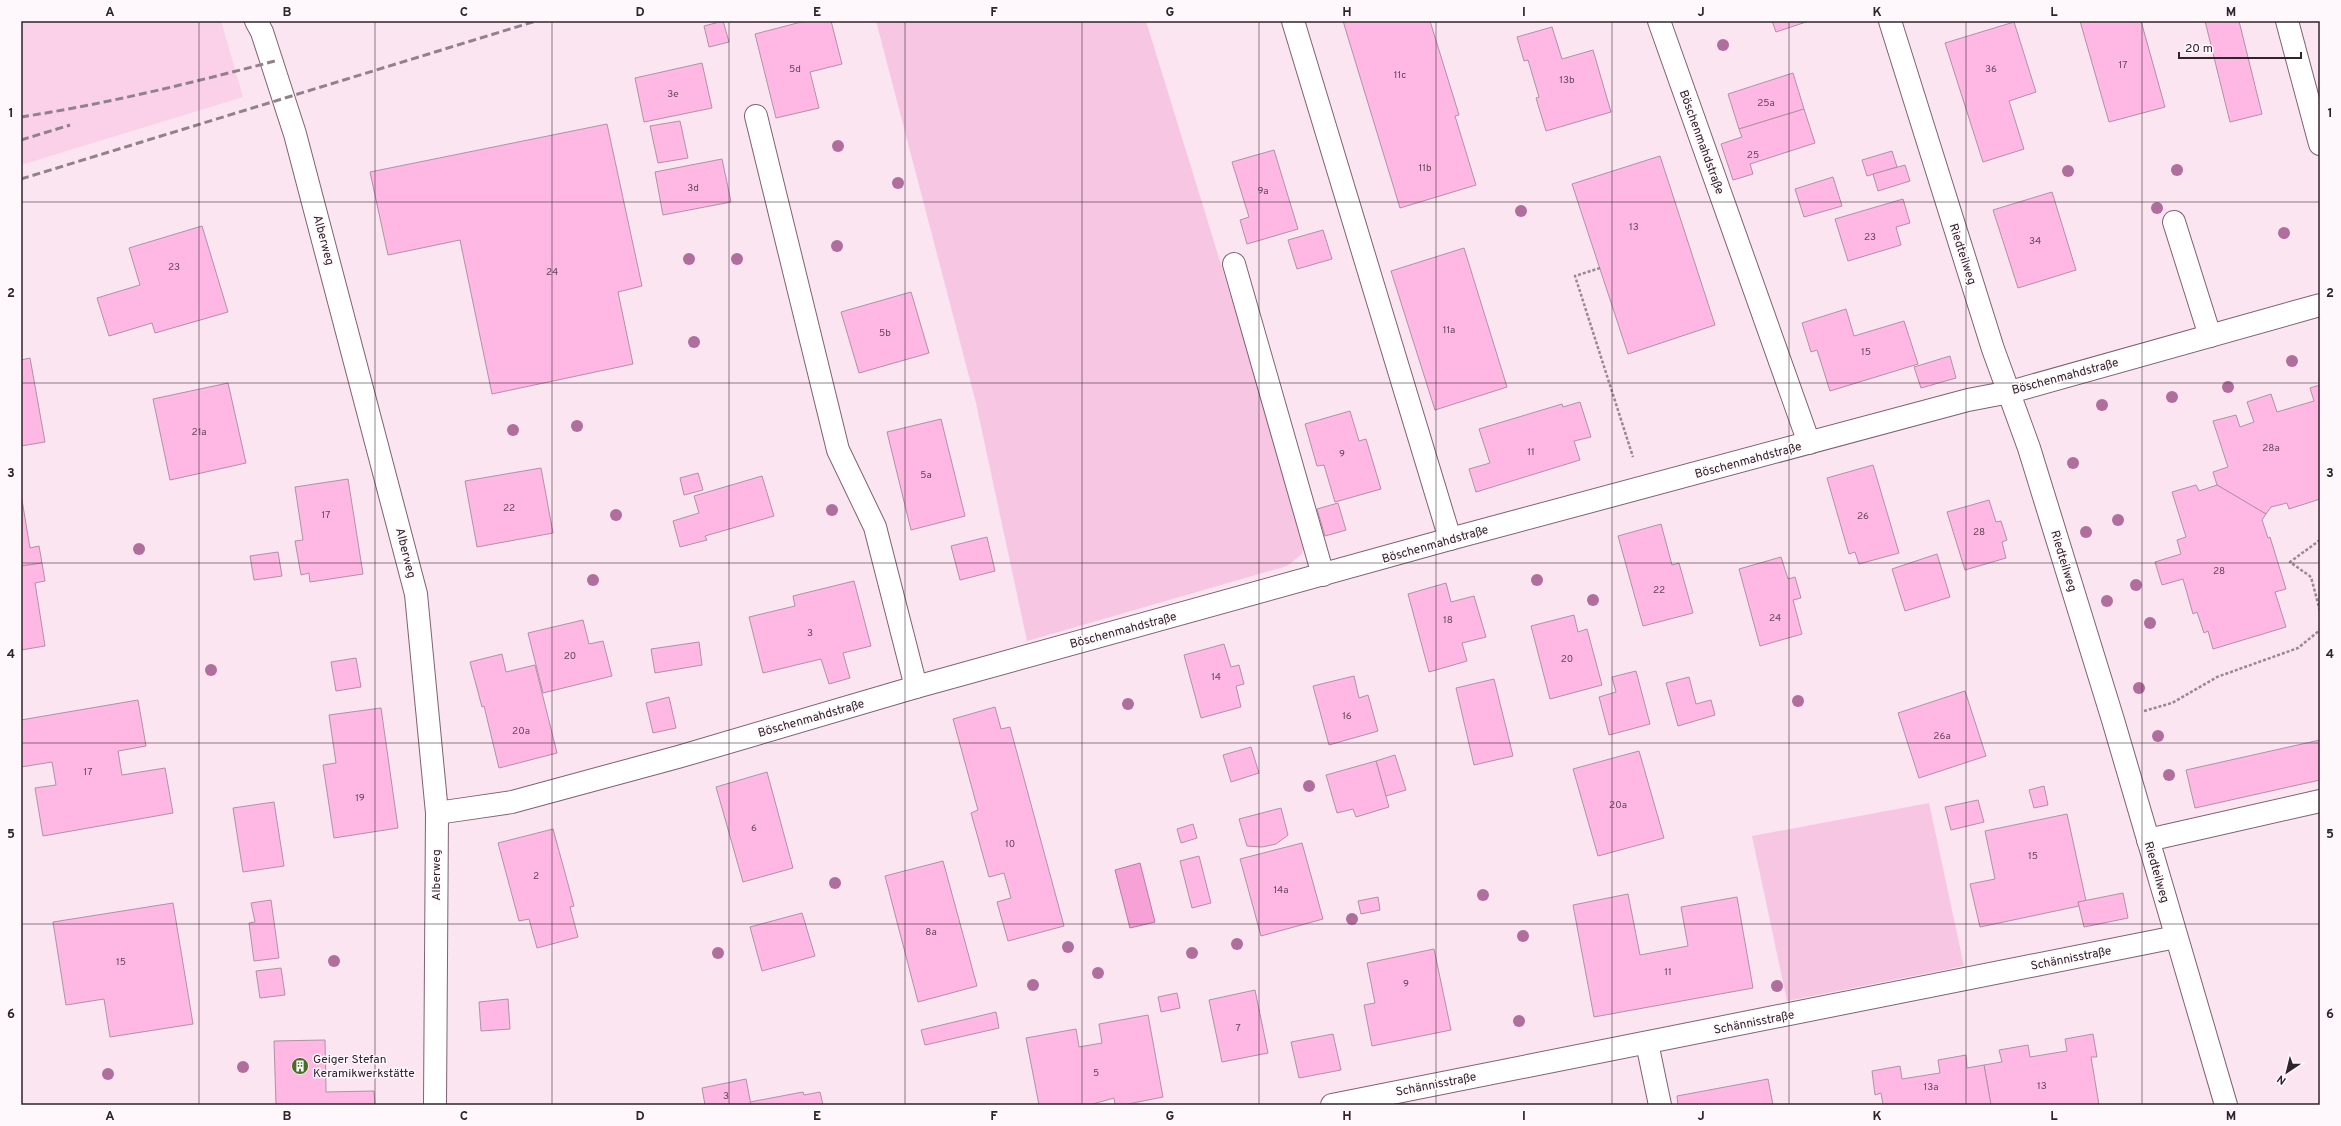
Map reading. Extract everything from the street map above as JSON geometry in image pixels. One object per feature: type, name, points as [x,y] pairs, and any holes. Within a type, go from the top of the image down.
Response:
[{"type":"street","name":"Alberweg","points":[[256,21],[262,32],[295,134],[416,594],[437,813],[435,1105]]},
{"type":"street","points":[[1293,21],[1450,539]]},
{"type":"street","name":"Böschenmahdstraße","points":[[1659,21],[1809,443]]},
{"type":"street","name":"Riedteilweg","points":[[1890,21],[1991,342],[2010,392],[2113,720],[2226,1105]]},
{"type":"street","points":[[2287,21],[2320,144]]},
{"type":"street","points":[[756,116],[838,450],[875,527],[916,687]]},
{"type":"street","points":[[2174,222],[2210,336]]},
{"type":"street","points":[[1234,264],[1323,575]]},
{"type":"street","name":"Böschenmahdstraße","points":[[437,813],[512,802],[678,757],[916,687],[1450,539],[1968,400],[2010,392],[2320,305]]},
{"type":"street","points":[[2148,840],[2320,801]]},
{"type":"street","name":"Schännisstraße","points":[[1337,1104],[2176,937]]},
{"type":"street","points":[[1647,1043],[1660,1105]]},
{"type":"path","points":[[1600,268],[1575,276],[1643,488]]},
{"type":"path","points":[[2320,540],[2290,562],[2311,577],[2320,611]]},
{"type":"path","points":[[2113,720],[2172,703],[2217,677],[2298,648],[2320,630]]},
{"type":"shaded area","points":[[21,21],[221,21],[243,97],[21,165]]},
{"type":"shaded area","points":[[876,21],[1146,21],[1305,537],[1302,554],[1287,566],[1027,641],[976,403]]},
{"type":"shaded area","points":[[1929,803],[1964,966],[1787,1001],[1752,836]]},
{"type":"shaded area","points":[[1140,863],[1155,922],[1130,928],[1115,870]]},
{"type":"building","points":[[723,21],[729,42],[709,47],[704,26]]},
{"type":"building","points":[[805,21],[831,21],[842,64],[810,72],[819,108],[776,118],[755,34]]},
{"type":"building","points":[[1343,21],[1430,21],[1459,115],[1455,116],[1476,185],[1400,208]]},
{"type":"building","points":[[1772,21],[1809,21],[1776,32]]},
{"type":"building","points":[[2080,21],[2141,21],[2165,107],[2109,122]]},
{"type":"building","points":[[2205,21],[2239,21],[2262,114],[2230,122]]},
{"type":"building","points":[[2014,22],[2036,92],[2009,101],[2024,149],[1983,162],[1945,43]]},
{"type":"building","points":[[1552,27],[1562,59],[1593,50],[1611,112],[1546,131],[1536,98],[1539,97],[1528,60],[1524,61],[1517,37]]},
{"type":"building","points":[[702,63],[712,108],[644,122],[635,78]]},
{"type":"building","points":[[1793,73],[1804,109],[1739,129],[1728,94]]},
{"type":"building","points":[[1804,109],[1815,143],[1750,164],[1753,174],[1733,180],[1721,144],[1742,137],[1739,129]]},
{"type":"building","points":[[680,121],[688,158],[658,163],[650,126]]},
{"type":"building","points":[[607,124],[642,286],[618,292],[633,364],[492,394],[460,240],[388,255],[370,172]]},
{"type":"building","points":[[1274,150],[1298,229],[1247,244],[1240,220],[1249,217],[1232,162]]},
{"type":"building","points":[[1892,151],[1897,167],[1867,176],[1862,160]]},
{"type":"building","points":[[1660,156],[1715,325],[1628,354],[1572,184]]},
{"type":"building","points":[[722,159],[731,202],[663,215],[655,172]]},
{"type":"building","points":[[1905,165],[1910,181],[1878,191],[1873,174]]},
{"type":"building","points":[[1833,177],[1842,206],[1804,217],[1795,189]]},
{"type":"building","points":[[2052,192],[2076,270],[2018,288],[1993,210]]},
{"type":"building","points":[[1903,199],[1910,223],[1896,227],[1901,245],[1848,261],[1835,219]]},
{"type":"building","points":[[202,226],[228,312],[155,333],[152,323],[109,336],[97,298],[140,285],[129,248]]},
{"type":"building","points":[[1323,230],[1332,259],[1297,269],[1288,240]]},
{"type":"building","points":[[1464,248],[1507,387],[1435,410],[1391,271]]},
{"type":"building","points":[[911,292],[929,353],[859,373],[841,312]]},
{"type":"building","points":[[1846,309],[1854,336],[1904,321],[1918,364],[1830,391],[1817,350],[1811,352],[1802,323]]},
{"type":"building","points":[[1950,356],[1956,378],[1921,388],[1914,367]]},
{"type":"building","points":[[30,358],[45,442],[21,446],[21,360]]},
{"type":"building","points":[[228,383],[246,463],[170,480],[153,399]]},
{"type":"building","points":[[2320,385],[2320,499],[2289,509],[2287,503],[2271,507],[2266,514],[2217,485],[2213,472],[2228,467],[2213,421],[2236,415],[2240,427],[2254,422],[2247,402],[2271,394],[2277,412],[2314,401],[2310,388]]},
{"type":"building","points":[[1580,402],[1591,437],[1574,441],[1580,460],[1476,492],[1469,469],[1490,463],[1479,429],[1562,404],[1563,407]]},
{"type":"building","points":[[1350,411],[1359,441],[1366,439],[1381,489],[1335,502],[1324,465],[1317,466],[1305,424]]},
{"type":"building","points":[[941,419],[965,516],[911,530],[887,432]]},
{"type":"building","points":[[1873,465],[1899,553],[1859,564],[1855,552],[1849,554],[1827,478]]},
{"type":"building","points":[[541,468],[553,533],[477,547],[465,481]]},
{"type":"building","points":[[698,473],[703,490],[684,495],[680,478]]},
{"type":"building","points":[[762,476],[774,516],[705,536],[707,540],[680,547],[673,521],[699,513],[694,496]]},
{"type":"building","points":[[348,479],[363,574],[310,582],[309,573],[301,575],[295,541],[303,540],[295,487]]},
{"type":"building","points":[[2196,485],[2199,491],[2217,485],[2266,514],[2262,520],[2268,538],[2270,537],[2286,589],[2275,592],[2286,627],[2213,649],[2208,631],[2204,633],[2197,612],[2193,614],[2183,579],[2162,585],[2155,562],[2181,554],[2177,540],[2186,537],[2172,492]]},
{"type":"building","points":[[21,494],[30,548],[39,546],[42,563],[21,566]]},
{"type":"building","points":[[1989,500],[1996,522],[2001,521],[2007,540],[2002,542],[2006,558],[1965,570],[1947,512]]},
{"type":"building","points":[[1338,503],[1346,530],[1325,536],[1317,509]]},
{"type":"building","points":[[1661,524],[1672,565],[1679,563],[1693,613],[1643,626],[1618,536]]},
{"type":"building","points":[[987,537],[995,571],[960,580],[951,546]]},
{"type":"building","points":[[278,552],[282,576],[254,580],[250,556]]},
{"type":"building","points":[[1937,554],[1950,597],[1905,611],[1892,569]]},
{"type":"building","points":[[1781,557],[1788,579],[1795,577],[1801,598],[1793,600],[1802,634],[1760,646],[1739,569]]},
{"type":"building","points":[[42,563],[45,581],[35,583],[45,646],[21,650],[21,566]]},
{"type":"building","points":[[854,581],[871,646],[843,653],[850,678],[829,684],[821,659],[763,673],[749,617],[795,606],[793,596]]},
{"type":"building","points":[[1446,583],[1451,602],[1474,596],[1486,637],[1462,643],[1467,661],[1429,672],[1408,594]]},
{"type":"building","points":[[1574,615],[1578,632],[1587,629],[1602,685],[1550,699],[1531,626]]},
{"type":"building","points":[[583,620],[589,644],[603,641],[612,676],[543,693],[528,633]]},
{"type":"building","points":[[699,642],[702,665],[655,673],[651,649]]},
{"type":"building","points":[[1224,644],[1231,667],[1239,665],[1244,684],[1236,686],[1241,707],[1201,718],[1184,655]]},
{"type":"building","points":[[502,654],[506,672],[535,665],[557,753],[499,768],[484,706],[482,707],[470,662]]},
{"type":"building","points":[[356,658],[361,687],[336,691],[331,662]]},
{"type":"building","points":[[1636,671],[1650,724],[1609,735],[1599,697],[1616,692],[1612,677]]},
{"type":"building","points":[[1354,676],[1359,698],[1368,695],[1378,731],[1329,745],[1313,686]]},
{"type":"building","points":[[1689,677],[1696,704],[1711,700],[1715,715],[1678,726],[1666,683]]},
{"type":"building","points":[[1494,679],[1513,756],[1474,765],[1456,688]]},
{"type":"building","points":[[1965,691],[1986,756],[1919,778],[1898,713]]},
{"type":"building","points":[[669,697],[676,728],[653,733],[646,703]]},
{"type":"building","points":[[138,700],[146,746],[118,751],[122,775],[165,768],[173,813],[43,836],[35,788],[56,785],[52,762],[21,767],[21,720]]},
{"type":"building","points":[[995,707],[1001,729],[1010,727],[1064,926],[1008,941],[997,902],[1011,898],[1004,873],[989,877],[971,813],[978,810],[953,719]]},
{"type":"building","points":[[381,708],[398,828],[334,838],[323,765],[336,763],[329,715]]},
{"type":"building","points":[[2320,740],[2320,780],[2195,808],[2186,770]]},
{"type":"building","points":[[1251,747],[1259,773],[1231,782],[1223,755]]},
{"type":"building","points":[[1639,751],[1664,838],[1598,856],[1573,769]]},
{"type":"building","points":[[1395,755],[1406,790],[1386,796],[1376,761]]},
{"type":"building","points":[[1376,761],[1389,807],[1356,817],[1353,809],[1337,813],[1326,775]]},
{"type":"building","points":[[767,772],[793,868],[743,882],[716,787]]},
{"type":"building","points":[[2044,786],[2048,805],[2034,808],[2029,790]]},
{"type":"building","points":[[1978,800],[1984,822],[1951,830],[1945,807]]},
{"type":"building","points":[[274,802],[284,866],[243,872],[233,808]]},
{"type":"building","points":[[1281,808],[1288,835],[1276,844],[1262,847],[1247,846],[1239,819]]},
{"type":"building","points":[[2067,814],[2086,901],[2078,902],[2079,906],[1980,927],[1970,884],[1995,879],[1985,831]]},
{"type":"building","points":[[1193,824],[1197,838],[1181,843],[1177,829]]},
{"type":"building","points":[[553,829],[574,906],[570,907],[578,937],[537,948],[529,919],[519,921],[498,843]]},
{"type":"building","points":[[1302,843],[1323,919],[1261,936],[1240,859]]},
{"type":"building","points":[[1199,856],[1211,903],[1192,908],[1180,861]]},
{"type":"building","points":[[943,861],[977,986],[918,1002],[885,876]]},
{"type":"building","points":[[2123,893],[2128,918],[2084,927],[2078,902]]},
{"type":"building","points":[[1628,894],[1640,955],[1688,946],[1681,907],[1737,897],[1753,988],[1594,1017],[1573,905]]},
{"type":"building","points":[[1378,897],[1380,910],[1361,914],[1358,901]]},
{"type":"building","points":[[271,900],[279,958],[254,961],[249,923],[255,922],[251,903]]},
{"type":"building","points":[[173,903],[193,1024],[110,1037],[104,999],[66,1005],[53,922]]},
{"type":"building","points":[[802,913],[815,956],[762,971],[750,927]]},
{"type":"building","points":[[1434,949],[1451,1030],[1372,1046],[1364,1005],[1375,1003],[1367,963]]},
{"type":"building","points":[[281,968],[285,995],[260,998],[256,971]]},
{"type":"building","points":[[1255,990],[1268,1053],[1222,1062],[1209,1000]]},
{"type":"building","points":[[1177,993],[1180,1008],[1161,1012],[1158,997]]},
{"type":"building","points":[[508,999],[510,1029],[481,1031],[479,1002]]},
{"type":"building","points":[[996,1012],[999,1028],[925,1045],[921,1030]]},
{"type":"building","points":[[1148,1015],[1163,1097],[1123,1105],[1115,1105],[1114,1098],[1089,1105],[1039,1105],[1026,1038],[1076,1029],[1079,1047],[1102,1043],[1099,1024]]},
{"type":"building","points":[[1333,1034],[1341,1070],[1299,1078],[1291,1042]]},
{"type":"building","points":[[2093,1034],[2097,1057],[2091,1057],[2099,1105],[1991,1105],[1984,1065],[2002,1062],[1999,1050],[2028,1045],[2030,1057],[2067,1051],[2065,1039]]},
{"type":"building","name":"Geiger Stefan Keramikwerkstätte","points":[[325,1040],[326,1092],[374,1091],[375,1105],[276,1105],[274,1041]]},
{"type":"building","points":[[1966,1055],[1967,1068],[1984,1065],[1991,1105],[1883,1105],[1881,1093],[1875,1095],[1872,1071],[1900,1066],[1902,1079],[1940,1073],[1938,1060]]},
{"type":"building","points":[[746,1079],[751,1105],[705,1105],[702,1088]]},
{"type":"building","points":[[1768,1079],[1773,1105],[1678,1105],[1677,1096]]},
{"type":"building","points":[[803,1092],[804,1095],[820,1092],[823,1105],[751,1105],[750,1102]]},
{"type":"railway","points":[[21,179],[536,21]]},
{"type":"railway","points":[[21,117],[85,106],[275,61]]},
{"type":"railway","points":[[21,140],[70,125]]},
{"type":"place","name":"Geiger Stefan Keramikwerkstätte","points":[[300,1066]]}]
